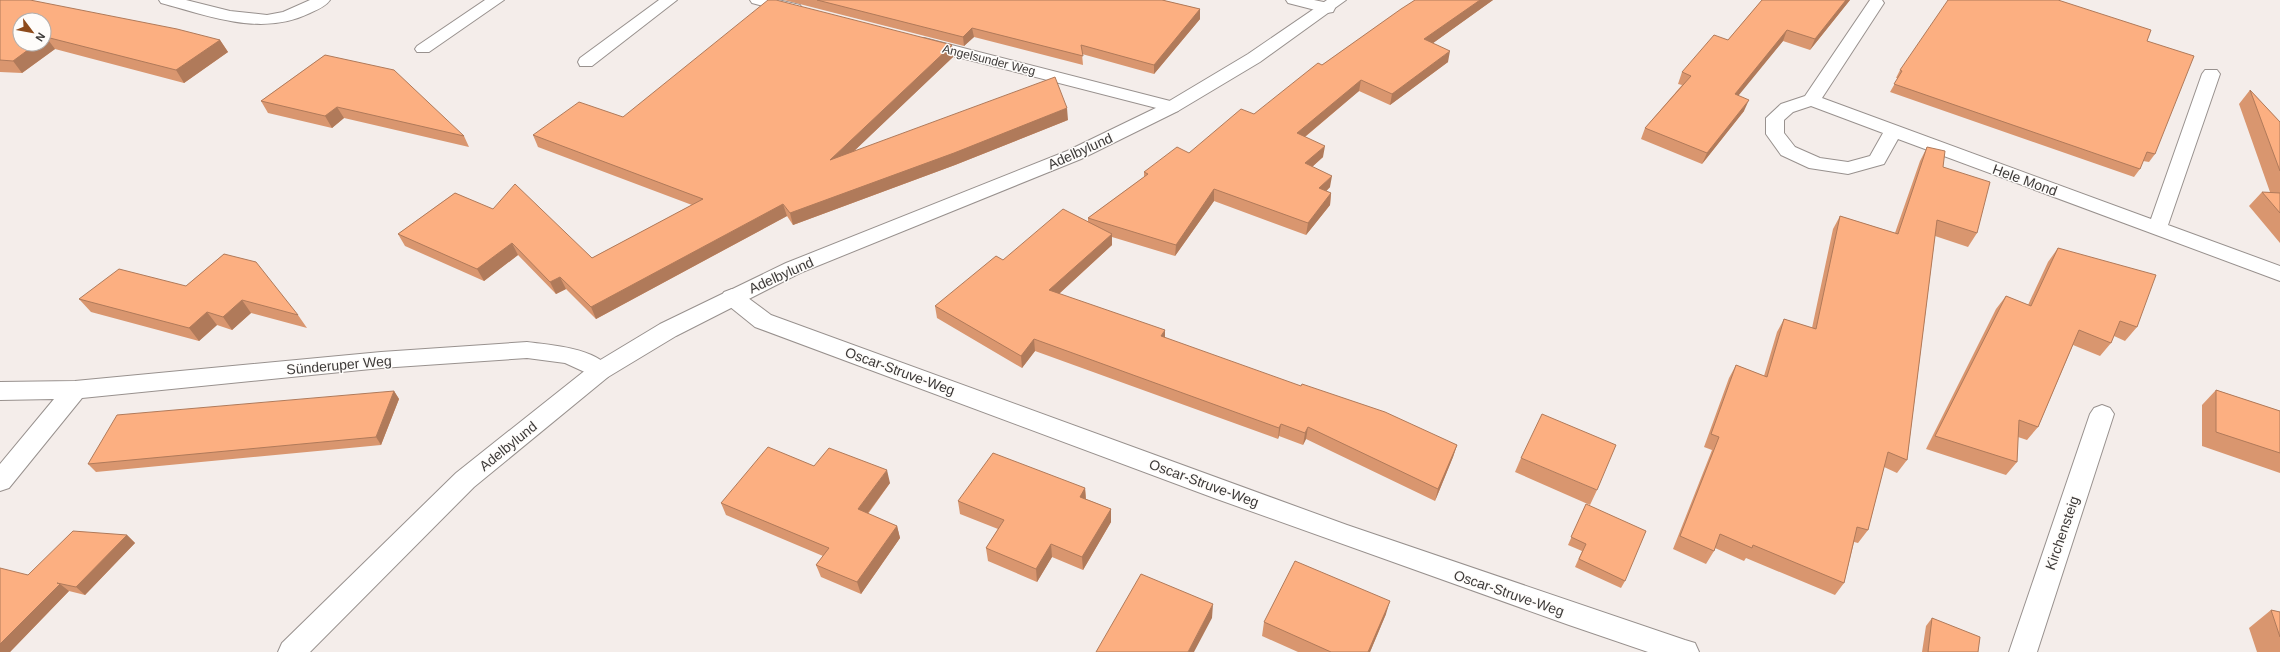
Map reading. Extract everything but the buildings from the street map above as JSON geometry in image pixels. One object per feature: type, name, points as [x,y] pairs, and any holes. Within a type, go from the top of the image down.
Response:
[{"type":"street","points":[[167,0],[252,19],[268,20],[305,10],[322,0]]},
{"type":"street","points":[[758,0],[808,13]]},
{"type":"street","points":[[1294,0],[1332,4]]},
{"type":"street","points":[[1876,3],[1811,100],[1787,108],[1776,118],[1775,134],[1788,152],[1816,164],[1848,168],[1877,160],[1893,131]]},
{"type":"street","name":"Adelbylund","points":[[292,652],[465,480],[600,371],[668,330],[793,268],[1074,155],[1172,107],[1254,58],[1332,4]]},
{"type":"street","name":"Angelsunder Weg","points":[[906,38],[1172,107]]},
{"type":"street","points":[[2157,229],[2211,74]]},
{"type":"street","name":"Hele Mond","points":[[1811,100],[2280,274]]},
{"type":"street","name":"Oscar-Struve-Weg","points":[[732,297],[764,321],[1287,514],[1544,606],[1685,652]]},
{"type":"street","name":"Sünderuper Weg","points":[[0,391],[75,390],[381,360],[527,350],[569,355],[600,371]]},
{"type":"street","points":[[0,481],[75,390]]},
{"type":"street","name":"Kirchensteig","points":[[2023,652],[2102,414]]},
{"type":"lane","points":[[423,49],[496,0]]},
{"type":"lane","points":[[586,62],[668,0]]}]
